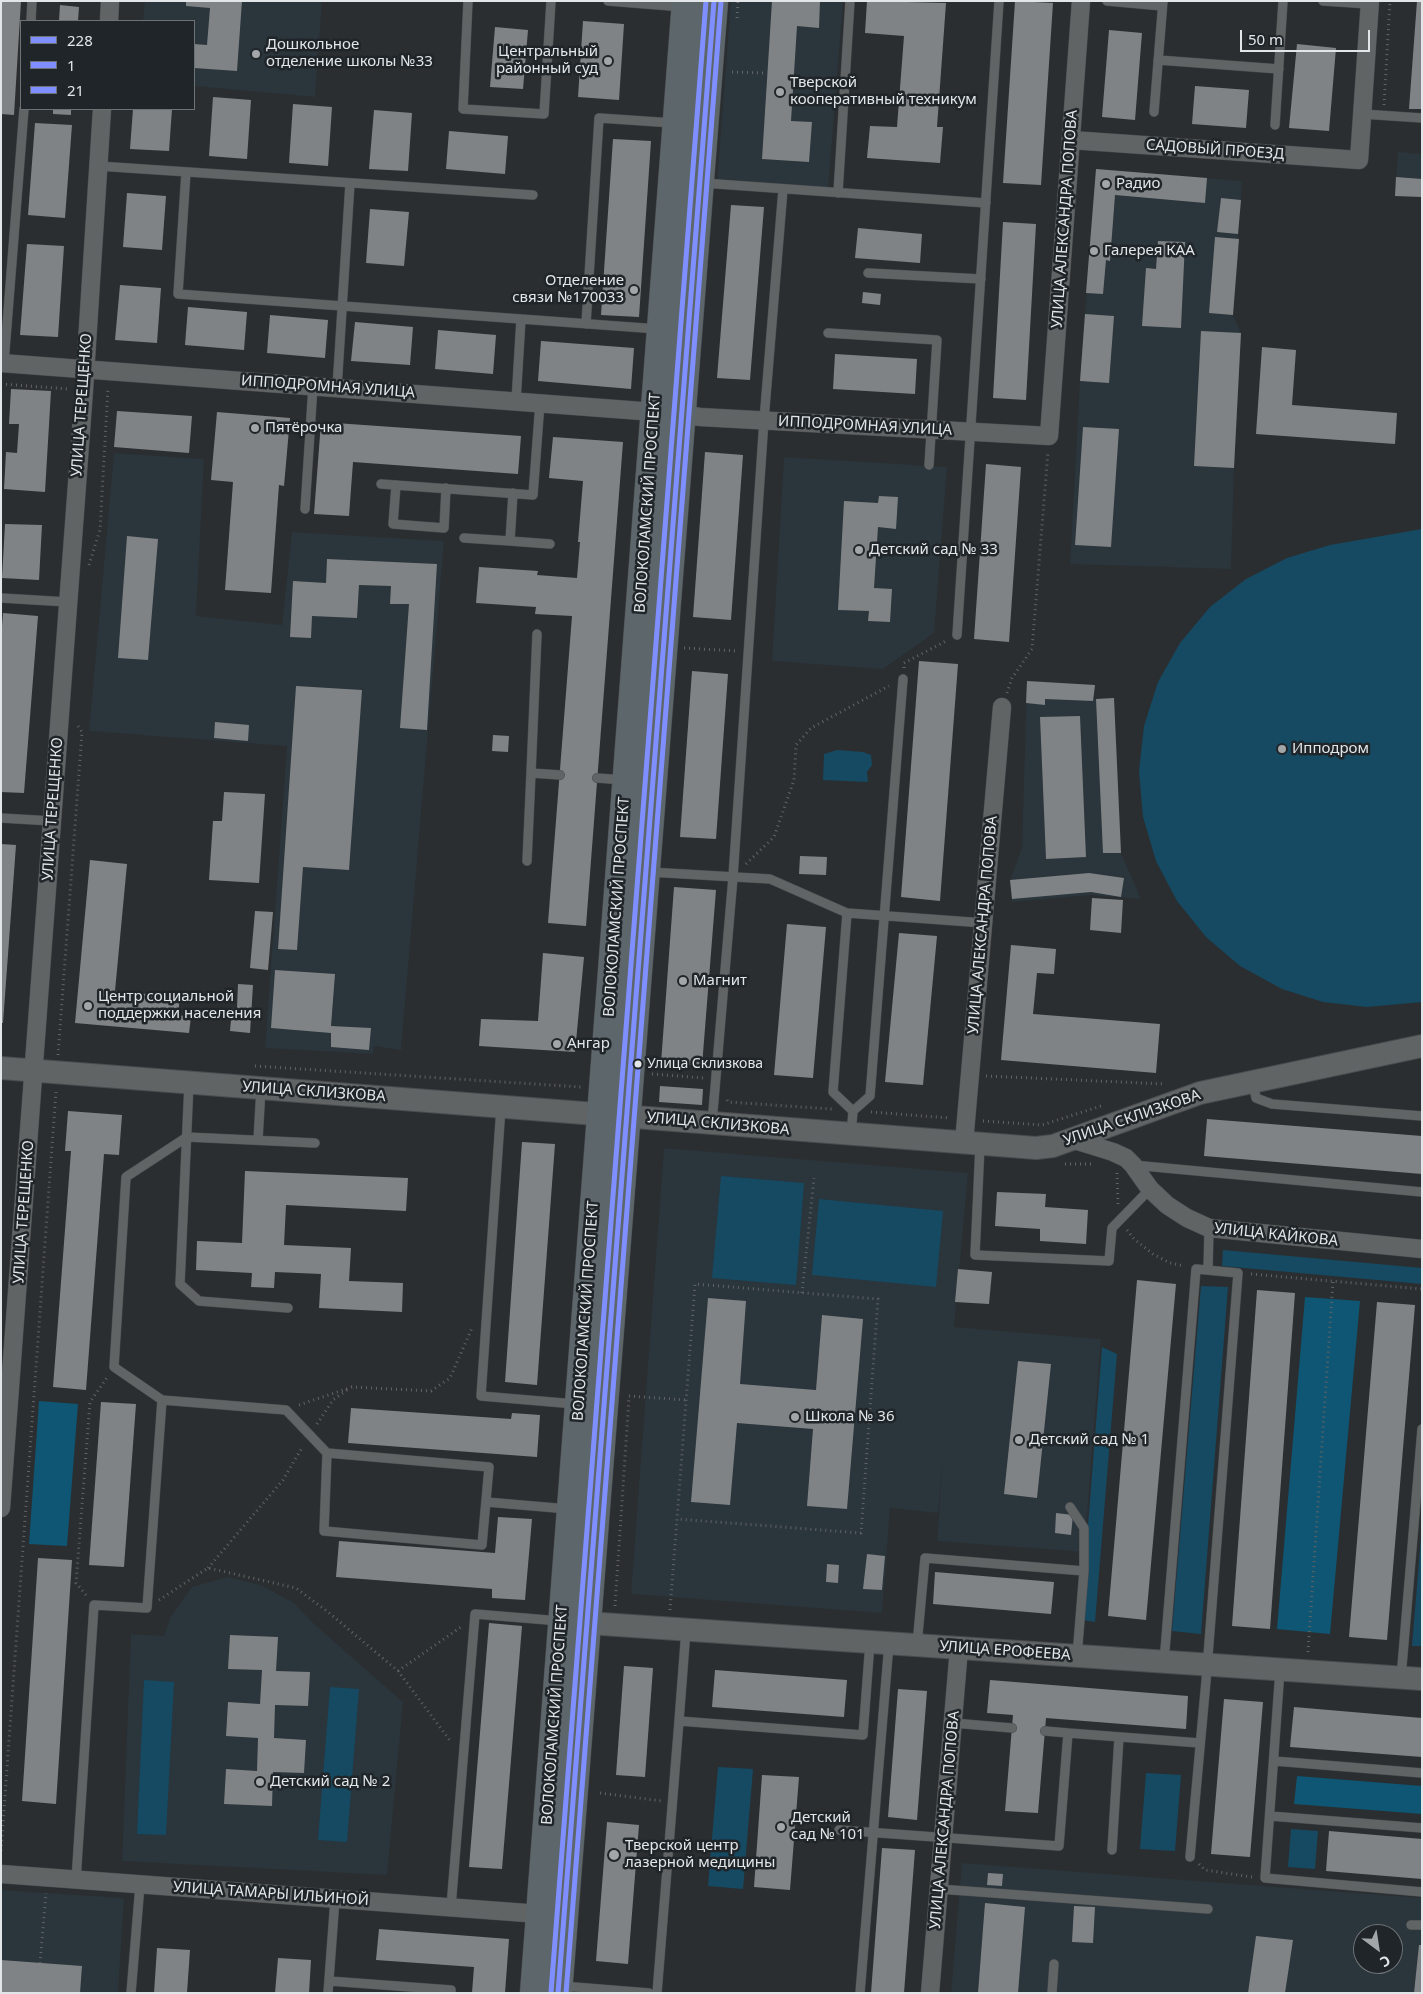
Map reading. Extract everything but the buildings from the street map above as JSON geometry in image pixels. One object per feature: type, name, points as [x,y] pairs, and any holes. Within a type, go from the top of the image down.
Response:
[{"type":"main road","name":"ВОЛОКОЛАМСКИЙ ПРОСПЕКТ","points":[[550,1990],[540,1914],[575,1622],[571,1510],[579,1404],[646,872],[714,1]]},
{"type":"main road","name":"ВОЛОКОЛАМСКИЙ ПРОСПЕКТ","points":[[550,1990],[575,1622],[614,1115],[627,780],[686,4]]},
{"type":"street","points":[[109,20],[110,1]]},
{"type":"street","name":"УЛИЦА АЛЕКСАНДРА ПОПОВА","points":[[1049,436],[1081,1]]},
{"type":"street","points":[[1362,114],[1370,3]]},
{"type":"street","name":"УЛИЦА ТЕРЕЩЕНКО","points":[[1,1508],[84,390],[102,110]]},
{"type":"street","name":"САДОВЫЙ ПРОЕЗД","points":[[1071,140],[1359,160],[1362,114]]},
{"type":"street","name":"ИППОДРОМНАЯ УЛИЦА","points":[[3,363],[655,412]]},
{"type":"street","name":"ИППОДРОМНАЯ УЛИЦА","points":[[682,414],[700,417],[1049,436]]},
{"type":"street","name":"УЛИЦА АЛЕКСАНДРА ПОПОВА","points":[[972,1144],[970,1075],[1002,707]]},
{"type":"street","name":"УЛИЦА СКЛИЗКОВА","points":[[1,1068],[35,1061],[190,1083],[1036,1148],[1053,1146],[1071,1140],[1200,1093],[1422,1046]]},
{"type":"street","name":"УЛИЦА КАЙКОВА","points":[[1071,1140],[1117,1153],[1125,1165],[1177,1212],[1209,1228],[1422,1249]]},
{"type":"street","name":"УЛИЦА ЕРОФЕЕВА","points":[[575,1622],[1412,1679]]},
{"type":"street","name":"УЛИЦА АЛЕКСАНДРА ПОПОВА","points":[[930,1993],[959,1648]]},
{"type":"street","name":"УЛИЦА ТАМАРЫ ИЛЬИНОЙ","points":[[1,1874],[540,1914]]},
{"type":"lane","points":[[31,20],[32,1]]},
{"type":"lane","points":[[468,1],[462,109],[544,114],[551,1]]},
{"type":"lane","points":[[608,1],[686,4]]},
{"type":"lane","points":[[838,193],[850,1]]},
{"type":"lane","points":[[957,635],[1000,1]]},
{"type":"lane","points":[[1107,1],[1163,4],[1154,112]]},
{"type":"lane","points":[[1275,125],[1284,1]]},
{"type":"lane","points":[[1323,1],[1370,3]]},
{"type":"lane","points":[[1158,60],[1279,69]]},
{"type":"lane","points":[[3,363],[24,110]]},
{"type":"lane","points":[[1362,114],[1422,118]]},
{"type":"lane","points":[[586,324],[600,118],[677,123]]},
{"type":"lane","points":[[98,166],[532,195]]},
{"type":"lane","points":[[186,172],[178,294],[661,330]]},
{"type":"lane","points":[[337,388],[350,183]]},
{"type":"lane","points":[[700,183],[986,204]]},
{"type":"lane","points":[[712,1124],[733,877],[764,420],[783,189]]},
{"type":"lane","points":[[868,273],[981,280]]},
{"type":"lane","points":[[516,401],[521,319]]},
{"type":"lane","points":[[828,333],[937,340],[929,465]]},
{"type":"lane","points":[[305,510],[313,386]]},
{"type":"lane","points":[[382,484],[533,495],[540,403]]},
{"type":"lane","points":[[396,485],[393,524],[444,528],[446,488]]},
{"type":"lane","points":[[510,541],[513,493]]},
{"type":"lane","points":[[464,538],[550,544]]},
{"type":"lane","points":[[1,598],[68,602]]},
{"type":"lane","points":[[527,861],[536,634]]},
{"type":"lane","points":[[851,1135],[853,1111],[870,1096],[903,678]]},
{"type":"lane","points":[[531,773],[560,775]]},
{"type":"lane","points":[[597,778],[627,780]]},
{"type":"lane","points":[[1,818],[52,821]]},
{"type":"lane","points":[[646,872],[770,879],[847,913],[984,923]]},
{"type":"lane","points":[[847,913],[833,1092],[853,1111]]},
{"type":"lane","points":[[1253,1082],[1256,1098],[1272,1104],[1422,1116]]},
{"type":"lane","points":[[190,1083],[180,1284],[199,1301],[288,1308]]},
{"type":"lane","points":[[258,1140],[261,1088]]},
{"type":"lane","points":[[501,1106],[481,1396],[579,1404]]},
{"type":"lane","points":[[315,1143],[187,1137],[126,1176],[114,1367],[162,1400],[286,1410],[327,1452],[489,1466],[482,1545],[324,1531],[327,1452]]},
{"type":"lane","points":[[972,1144],[975,1255],[1109,1261],[1112,1228],[1150,1188]]},
{"type":"lane","points":[[1125,1165],[1422,1192]]},
{"type":"lane","points":[[1208,1270],[1209,1228]]},
{"type":"lane","points":[[1164,1662],[1196,1269],[1238,1273],[1190,1857]]},
{"type":"lane","points":[[76,1880],[94,1605],[148,1608],[162,1400]]},
{"type":"lane","points":[[1412,1679],[1422,1429]]},
{"type":"lane","points":[[486,1502],[571,1510]]},
{"type":"lane","points":[[1070,1506],[1084,1528],[1084,1571],[1077,1656]]},
{"type":"lane","points":[[917,1645],[925,1558],[1084,1571]]},
{"type":"lane","points":[[451,1907],[475,1614],[575,1622]]},
{"type":"lane","points":[[657,1993],[686,1629]]},
{"type":"lane","points":[[678,1721],[863,1735],[880,1642]]},
{"type":"lane","points":[[860,1993],[873,1832],[880,1642]]},
{"type":"lane","points":[[1280,1670],[1265,1878],[1422,1892]]},
{"type":"lane","points":[[953,1723],[1012,1728]]},
{"type":"lane","points":[[1045,1731],[1200,1743]]},
{"type":"lane","points":[[839,1830],[1059,1846],[1068,1733]]},
{"type":"lane","points":[[1112,1850],[1119,1737]]},
{"type":"lane","points":[[1274,1761],[1422,1773]]},
{"type":"lane","points":[[1270,1816],[1422,1828]]},
{"type":"lane","points":[[132,1993],[140,1884]]},
{"type":"lane","points":[[939,1889],[1208,1909]]},
{"type":"lane","points":[[328,1993],[335,1898]]},
{"type":"lane","points":[[1412,1925],[1422,1925]]},
{"type":"lane","points":[[1052,1993],[1054,1964]]},
{"type":"lane","points":[[328,1981],[451,1990],[451,1993]]},
{"type":"lane","points":[[550,1990],[649,1993]]},
{"type":"path","points":[[1383,115],[1390,1]]},
{"type":"path","points":[[732,72],[764,73]]},
{"type":"path","points":[[87,573],[100,530],[109,371]]},
{"type":"path","points":[[1,384],[108,391]]},
{"type":"path","points":[[1002,707],[1012,678],[1032,649],[1049,436]]},
{"type":"path","points":[[733,877],[774,837],[794,780],[796,745],[811,728],[903,678],[904,663],[957,635]]},
{"type":"path","points":[[683,648],[748,652]]},
{"type":"path","points":[[1,1851],[82,732],[75,721]]},
{"type":"path","points":[[35,1061],[58,1063]]},
{"type":"path","points":[[251,1066],[587,1087]]},
{"type":"path","points":[[652,1074],[715,1079]]},
{"type":"path","points":[[970,1075],[1168,1084]]},
{"type":"path","points":[[1125,1165],[1118,1220],[1134,1239],[1153,1254],[1170,1263],[1196,1269]]},
{"type":"path","points":[[802,1293],[814,1178]]},
{"type":"path","points":[[1238,1273],[1422,1289]]},
{"type":"path","points":[[1308,1655],[1333,1281]]},
{"type":"path","points":[[670,1610],[677,1518],[686,1400],[695,1284],[878,1300],[861,1533],[677,1518]]},
{"type":"path","points":[[286,1410],[352,1387],[431,1391],[450,1378],[473,1326]]},
{"type":"path","points":[[94,1605],[76,1583],[90,1402],[114,1367]]},
{"type":"path","points":[[148,1608],[208,1568],[283,1480],[333,1400],[352,1387]]},
{"type":"path","points":[[629,1396],[686,1400]]},
{"type":"path","points":[[208,1568],[296,1588],[328,1612],[398,1671],[463,1759]]},
{"type":"path","points":[[398,1671],[458,1630],[475,1614]]},
{"type":"path","points":[[600,1793],[672,1803]]},
{"type":"path","points":[[1190,1857],[1205,1870],[1265,1878]]},
{"type":"path","points":[[40,1963],[47,1878]]},
{"type":"shaded area","name":"Дошкольное отделение школы №33","points":[[145,1],[322,1],[315,97],[195,86],[195,20],[143,20]]},
{"type":"shaded area","name":"Тверской кооперативный техникум","points":[[731,1],[843,1],[828,190],[717,182]]},
{"type":"shaded area","points":[[1398,152],[1422,154],[1422,197],[1395,196]]},
{"type":"shaded area","points":[[1096,169],[1242,181],[1233,315],[1241,333],[1231,569],[1070,564],[1080,381]]},
{"type":"shaded area","points":[[114,453],[204,459],[196,616],[282,625],[292,532],[444,541],[401,1050],[374,1046],[373,1054],[265,1048],[287,746],[89,731]]},
{"type":"shaded area","name":"Детский сад № 33","points":[[784,457],[947,467],[934,633],[883,669],[772,661]]},
{"type":"shaded area","name":"Ипподром","points":[[1422,529],[1422,1002],[1367,1007],[1323,1002],[1282,989],[1240,966],[1206,937],[1177,901],[1156,861],[1143,817],[1139,771],[1144,726],[1158,682],[1180,643],[1210,607],[1246,579],[1287,558],[1330,545]]},
{"type":"shaded area","points":[[1027,681],[1095,685],[1094,699],[1114,698],[1121,853],[1141,899],[1091,895],[1012,902],[1010,880],[1022,848]]},
{"type":"shaded area","points":[[837,750],[863,752],[871,755],[872,765],[867,772],[868,782],[823,780],[824,754]]},
{"type":"shaded area","name":"Школа № 36","points":[[664,1148],[968,1173],[954,1327],[1101,1339],[1084,1552],[937,1541],[943,1460],[938,1513],[890,1508],[882,1613],[631,1594]]},
{"type":"shaded area","points":[[721,1176],[804,1183],[796,1285],[712,1278]]},
{"type":"shaded area","points":[[819,1199],[943,1211],[936,1287],[812,1275]]},
{"type":"shaded area","points":[[1223,1250],[1422,1268],[1422,1284],[1222,1266]]},
{"type":"shaded area","points":[[1201,1286],[1228,1287],[1201,1634],[1172,1631]]},
{"type":"shaded area","points":[[1305,1297],[1360,1301],[1330,1634],[1277,1629]]},
{"type":"shaded area","points":[[1102,1347],[1117,1354],[1095,1622],[1083,1620],[1085,1564]]},
{"type":"shaded area","points":[[39,1401],[78,1404],[67,1546],[29,1544]]},
{"type":"shaded area","points":[[1422,1526],[1422,1646],[1412,1646]]},
{"type":"shaded area","name":"Детский сад № 2","points":[[227,1577],[261,1585],[294,1603],[313,1623],[403,1702],[387,1875],[122,1861],[131,1634],[164,1636],[170,1618],[192,1587]]},
{"type":"shaded area","points":[[144,1680],[174,1682],[166,1835],[137,1834]]},
{"type":"shaded area","points":[[330,1687],[359,1689],[347,1842],[318,1840]]},
{"type":"shaded area","points":[[718,1767],[753,1769],[743,1889],[708,1886]]},
{"type":"shaded area","points":[[1146,1773],[1181,1775],[1175,1851],[1140,1849]]},
{"type":"shaded area","points":[[1297,1776],[1422,1786],[1422,1814],[1294,1804]]},
{"type":"shaded area","points":[[1291,1829],[1318,1831],[1315,1869],[1288,1867]]},
{"type":"shaded area","points":[[962,1863],[1422,1898],[1422,1993],[951,1993]]},
{"type":"shaded area","points":[[1,1890],[124,1898],[118,1993],[1,1993]]},
{"type":"transit line","name":"21","points":[[551,1992],[706,1]]},
{"type":"transit line","name":"228","points":[[558,1993],[714,1]]},
{"type":"transit line","name":"1","points":[[566,1993],[721,2]]},
{"type":"place","name":"Дошкольное отделение школы №33","points":[[256,54]]},
{"type":"place","name":"Центральный районный суд","points":[[608,61]]},
{"type":"place","name":"Тверской кооперативный техникум","points":[[780,92]]},
{"type":"place","name":"Радио","points":[[1106,184]]},
{"type":"place","name":"Галерея КАА","points":[[1094,251]]},
{"type":"place","name":"Отделение связи №170033","points":[[634,290]]},
{"type":"place","name":"Пятёрочка","points":[[255,428]]},
{"type":"place","name":"Детский сад № 33","points":[[859,550]]},
{"type":"place","name":"Ипподром","points":[[1282,749]]},
{"type":"place","name":"Магнит","points":[[683,981]]},
{"type":"place","name":"Центр социальной поддержки населения","points":[[88,1006]]},
{"type":"place","name":"Ангар","points":[[557,1044]]},
{"type":"place","name":"Улица Склизкова","points":[[638,1064]]},
{"type":"place","name":"Школа № 36","points":[[795,1417]]},
{"type":"place","name":"Детский сад № 1","points":[[1019,1440]]},
{"type":"place","name":"Детский сад № 2","points":[[260,1782]]},
{"type":"place","name":"Детский сад № 101","points":[[781,1827]]},
{"type":"place","name":"Тверской центр лазерной медицины","points":[[614,1855]]}]
